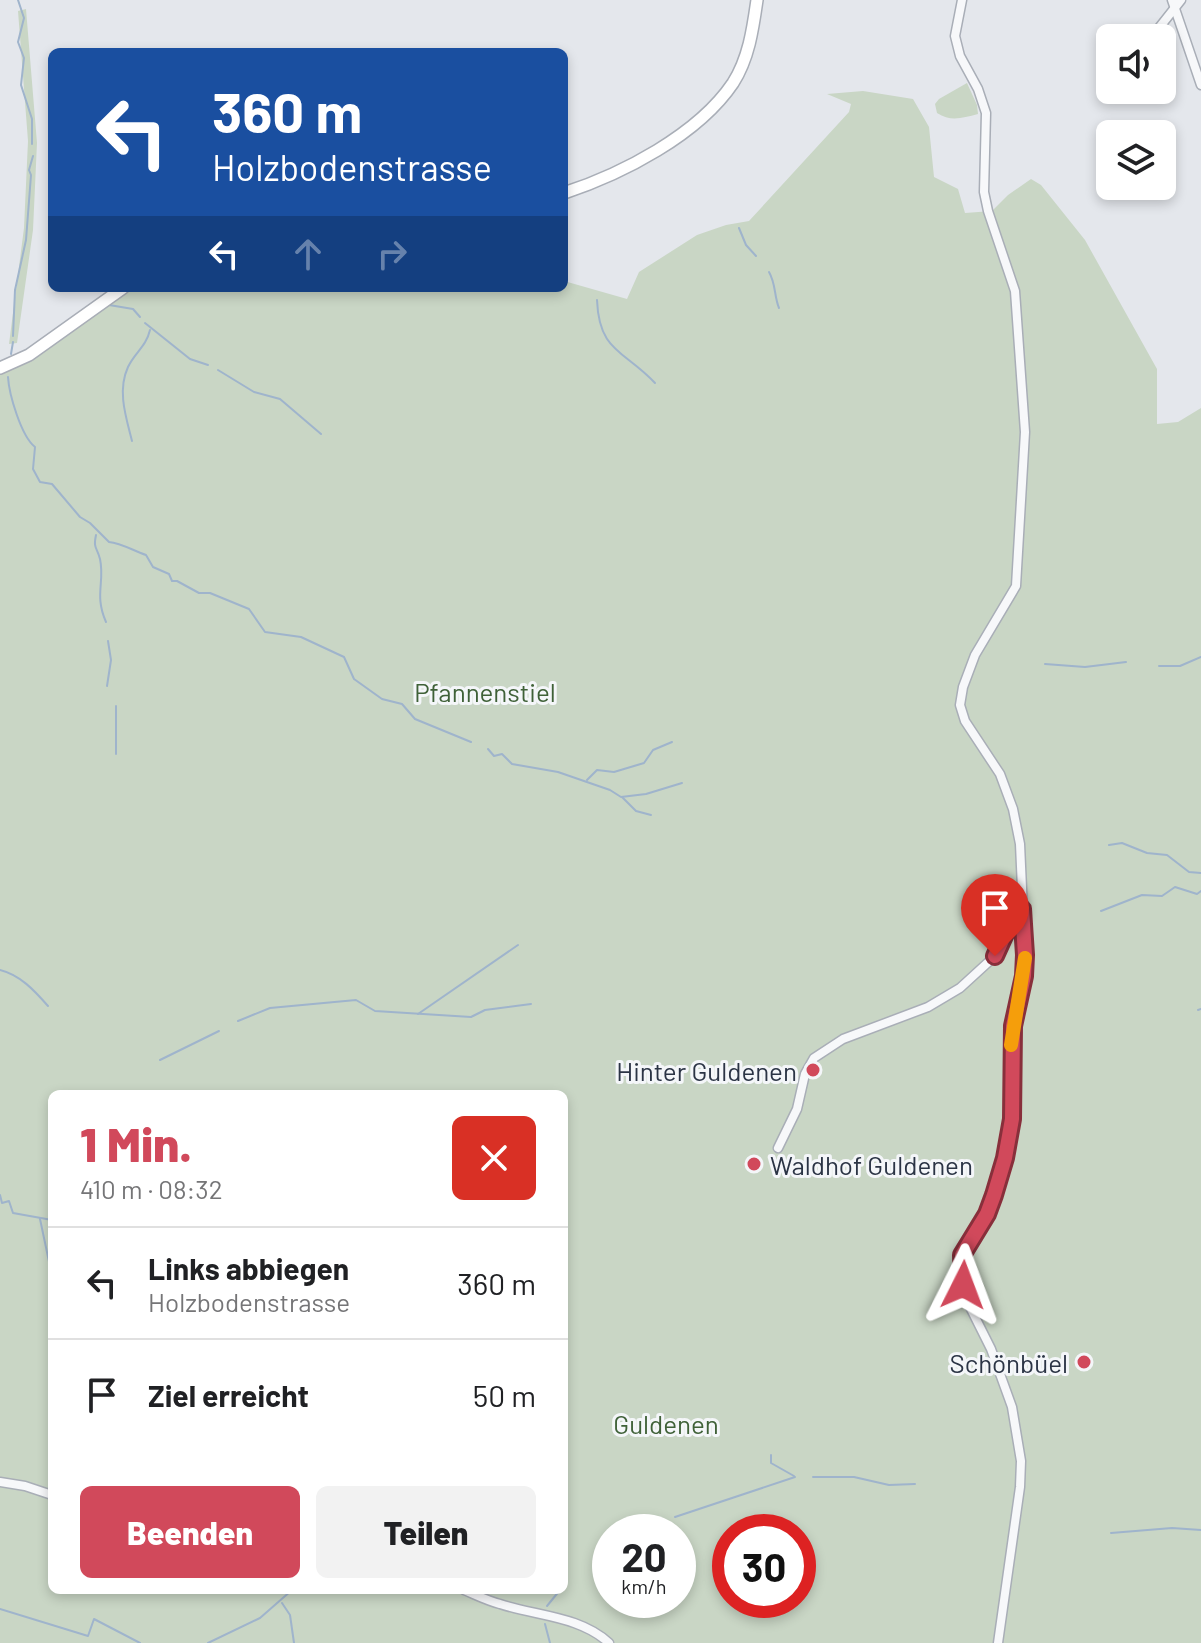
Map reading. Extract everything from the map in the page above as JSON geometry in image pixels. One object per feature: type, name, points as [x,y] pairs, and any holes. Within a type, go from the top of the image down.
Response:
[{"type":"main road","points":[[568,191],[627,168],[698,120],[714,105],[733,82],[744,61],[757,0]]},
{"type":"main road","points":[[0,368],[29,355],[117,292]]},
{"type":"street","points":[[962,0],[955,36],[960,56],[978,89],[986,113],[984,192],[1015,291],[1025,432],[1016,586],[975,655],[960,705],[965,721],[1000,774],[1013,809],[1020,844],[1024,976],[1013,1026],[1012,1119],[1005,1158],[987,1214],[965,1247],[961,1269],[968,1303],[991,1349],[1012,1407],[1021,1461],[998,1643]]},
{"type":"street","points":[[1160,24],[1173,4],[1181,0]]},
{"type":"street","points":[[1173,4],[1201,85]]},
{"type":"street","points":[[778,1148],[797,1109],[805,1074],[814,1058],[843,1039],[928,1007],[960,988],[995,956],[1013,916],[1022,909]]},
{"type":"street","points":[[0,1482],[48,1494]]},
{"type":"street","points":[[474,1594],[500,1604],[576,1623],[601,1635],[609,1643]]},
{"type":"green space","points":[[26,9],[37,143],[33,230],[17,343],[9,344],[24,228],[28,141],[18,11]]},
{"type":"green space","points":[[967,83],[978,114],[952,118],[937,113],[935,104],[939,99]]},
{"type":"green space","name":"Pfannenstiel","points":[[863,91],[913,99],[929,127],[934,177],[958,189],[965,213],[992,211],[1031,179],[1041,185],[1085,240],[1157,369],[1157,424],[1178,422],[1201,408],[1201,1643],[0,1643],[0,368],[117,292],[568,292],[568,282],[627,299],[639,272],[697,235],[749,221],[849,112],[851,104],[827,94]]},
{"type":"waterway","points":[[18,0],[24,18],[18,42],[24,58],[21,85],[32,119],[32,144]]},
{"type":"waterway","points":[[13,336],[15,290],[26,240],[29,170],[33,156]]},
{"type":"waterway","points":[[739,228],[746,245],[756,256]]},
{"type":"waterway","points":[[769,272],[779,308]]},
{"type":"waterway","points":[[597,300],[599,317],[608,340],[655,383]]},
{"type":"waterway","points":[[109,305],[133,309],[140,317]]},
{"type":"waterway","points":[[145,323],[190,359],[208,365]]},
{"type":"waterway","points":[[132,441],[123,385],[128,367],[150,330]]},
{"type":"waterway","points":[[11,354],[13,342]]},
{"type":"waterway","points":[[218,370],[254,392],[280,399],[321,434]]},
{"type":"waterway","points":[[8,377],[13,404],[35,447],[33,469],[40,482],[52,484],[80,517],[109,542],[146,555],[153,567],[169,574],[172,581],[249,609],[265,632],[301,637],[344,657],[354,679],[382,699],[402,704],[415,719],[471,742]]},
{"type":"waterway","points":[[96,535],[95,546],[101,567],[100,596],[106,622]]},
{"type":"waterway","points":[[107,686],[111,660],[108,641]]},
{"type":"waterway","points":[[1159,666],[1180,666],[1201,657]]},
{"type":"waterway","points":[[1045,664],[1085,667],[1126,662]]},
{"type":"waterway","points":[[116,706],[116,754]]},
{"type":"waterway","points":[[587,780],[597,770],[614,772],[644,763],[653,750],[672,742]]},
{"type":"waterway","points":[[488,749],[494,756],[502,754],[512,764],[558,772],[610,790],[621,797],[646,794],[682,783]]},
{"type":"waterway","points":[[622,797],[636,811],[651,815]]},
{"type":"waterway","points":[[1109,845],[1122,843],[1147,853],[1167,855],[1189,872],[1201,873]]},
{"type":"waterway","points":[[1101,911],[1142,895],[1162,896],[1175,887],[1197,894],[1201,891]]},
{"type":"waterway","points":[[418,1014],[518,945]]},
{"type":"waterway","points":[[0,970],[20,979],[48,1006]]},
{"type":"waterway","points":[[238,1021],[270,1008],[356,1000],[375,1011],[471,1017],[485,1010],[531,1004]]},
{"type":"waterway","points":[[160,1060],[219,1031]]},
{"type":"waterway","points":[[0,1195],[2,1203],[9,1201],[13,1213],[48,1219]]},
{"type":"waterway","points":[[40,1219],[48,1257]]},
{"type":"waterway","points":[[771,1455],[771,1463],[794,1476]]},
{"type":"waterway","points":[[684,1514],[795,1477]]},
{"type":"waterway","points":[[813,1477],[854,1477],[889,1485],[915,1484]]},
{"type":"waterway","points":[[1111,1533],[1172,1528],[1201,1530]]},
{"type":"waterway","points":[[208,1643],[260,1618],[287,1594]]},
{"type":"waterway","points":[[547,1606],[557,1594]]},
{"type":"waterway","points":[[282,1603],[290,1615],[294,1643]]},
{"type":"waterway","points":[[0,1609],[88,1636],[94,1619],[140,1643]]},
{"type":"waterway","points":[[545,1624],[550,1643]]},
{"type":"slow traffic","points":[[1011,1045],[1025,958]]},
{"type":"place","name":"Hinter Guldenen","points":[[813,1070]]},
{"type":"place","name":"Waldhof Guldenen","points":[[754,1164]]},
{"type":"place","name":"Schönbüel","points":[[1084,1362]]},
{"type":"route","points":[[963,1285],[962,1255],[987,1214],[994,1195],[1012,1119],[1011,1044],[1024,976],[1022,909],[1013,916],[995,956]]},
{"type":"park label","name":"Guldenen","points":[[666,1423]]}]
